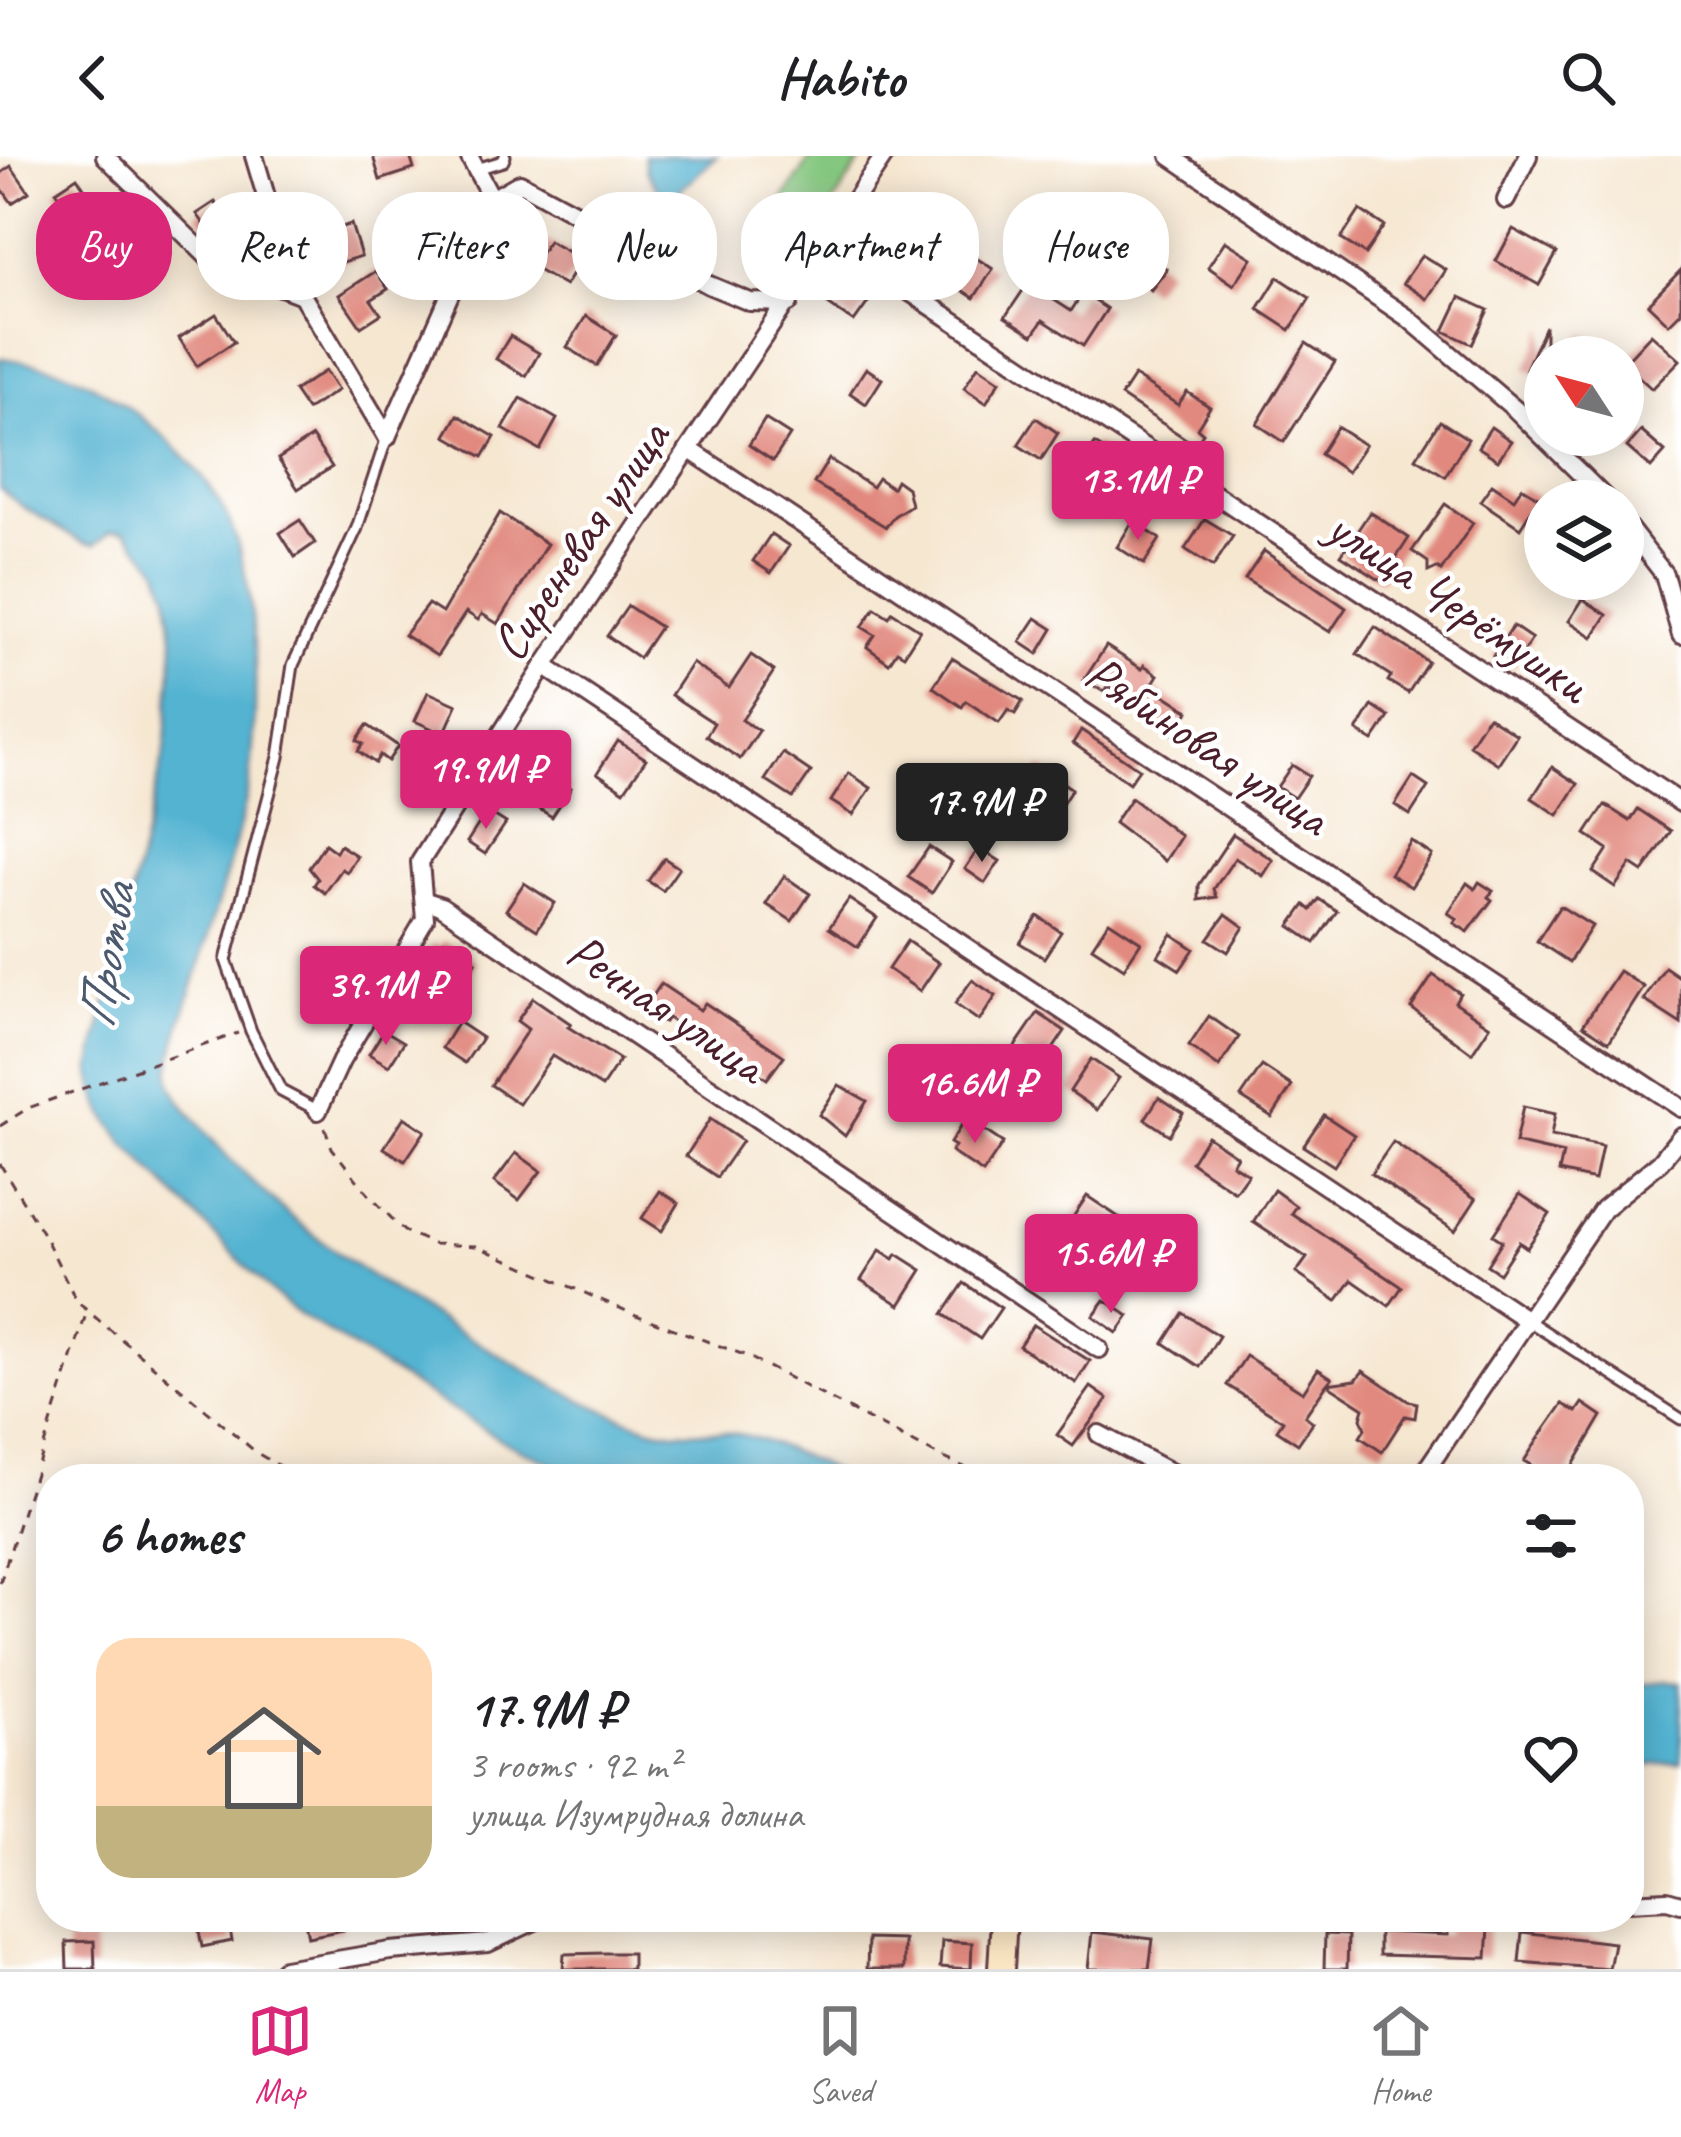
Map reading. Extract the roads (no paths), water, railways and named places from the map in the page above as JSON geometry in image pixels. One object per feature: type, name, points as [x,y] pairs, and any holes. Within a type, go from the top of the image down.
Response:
[{"type":"street","points":[[105,156],[196,244]]},
{"type":"street","points":[[254,156],[265,192]]},
{"type":"street","name":"Сиреневая улица","points":[[861,192],[884,156]]},
{"type":"street","points":[[1170,156],[1408,318],[1516,410],[1587,480]]},
{"type":"street","points":[[1506,200],[1528,156]]},
{"type":"street","points":[[471,163],[488,192]]},
{"type":"street","points":[[504,192],[520,183],[537,192]]},
{"type":"street","points":[[548,198],[709,285],[750,302],[788,303]]},
{"type":"street","points":[[305,300],[387,437]]},
{"type":"street","points":[[387,437],[447,300]]},
{"type":"street","name":"Сиреневая улица","points":[[318,1111],[341,1061],[425,920],[420,862],[544,666],[790,300]]},
{"type":"street","name":"улица Черёмушки","points":[[922,300],[1681,803]]},
{"type":"street","name":"Рябиновая улица","points":[[690,450],[1681,1108]]},
{"type":"street","points":[[1644,548],[1664,574],[1681,634]]},
{"type":"street","points":[[544,666],[1528,1320]]},
{"type":"street","name":"Речная улица","points":[[426,901],[460,919],[1099,1349]]},
{"type":"street","points":[[1430,1464],[1603,1209],[1660,1162],[1681,1136]]},
{"type":"street","points":[[1099,1434],[1155,1464]]},
{"type":"street","points":[[1644,1901],[1681,1904]]},
{"type":"street","points":[[284,1969],[390,1951],[488,1943],[512,1932]]},
{"type":"street","points":[[1001,1969],[1003,1932]]},
{"type":"lane","points":[[471,163],[503,161],[505,156]]},
{"type":"lane","points":[[318,1111],[281,1090],[251,1030],[226,960],[279,757],[293,664],[357,528],[387,437]]},
{"type":"lane","points":[[1528,1320],[1681,1419]]},
{"type":"water","points":[[644,156],[717,156],[678,192],[660,192],[646,171]]},
{"type":"water","points":[[0,358],[71,374],[120,401],[190,463],[224,511],[235,536],[248,590],[254,647],[252,761],[238,832],[170,1074],[184,1105],[209,1136],[271,1199],[340,1254],[528,1372],[652,1428],[757,1438],[819,1464],[553,1464],[501,1440],[300,1315],[270,1291],[125,1144],[105,1115],[91,1069],[165,750],[174,645],[168,595],[158,568],[125,531],[111,531],[95,545],[84,543],[0,489]]},
{"type":"water","points":[[1681,1682],[1681,1762],[1644,1766],[1644,1683]]},
{"type":"water label","name":"Протва","points":[[105,956]]}]
